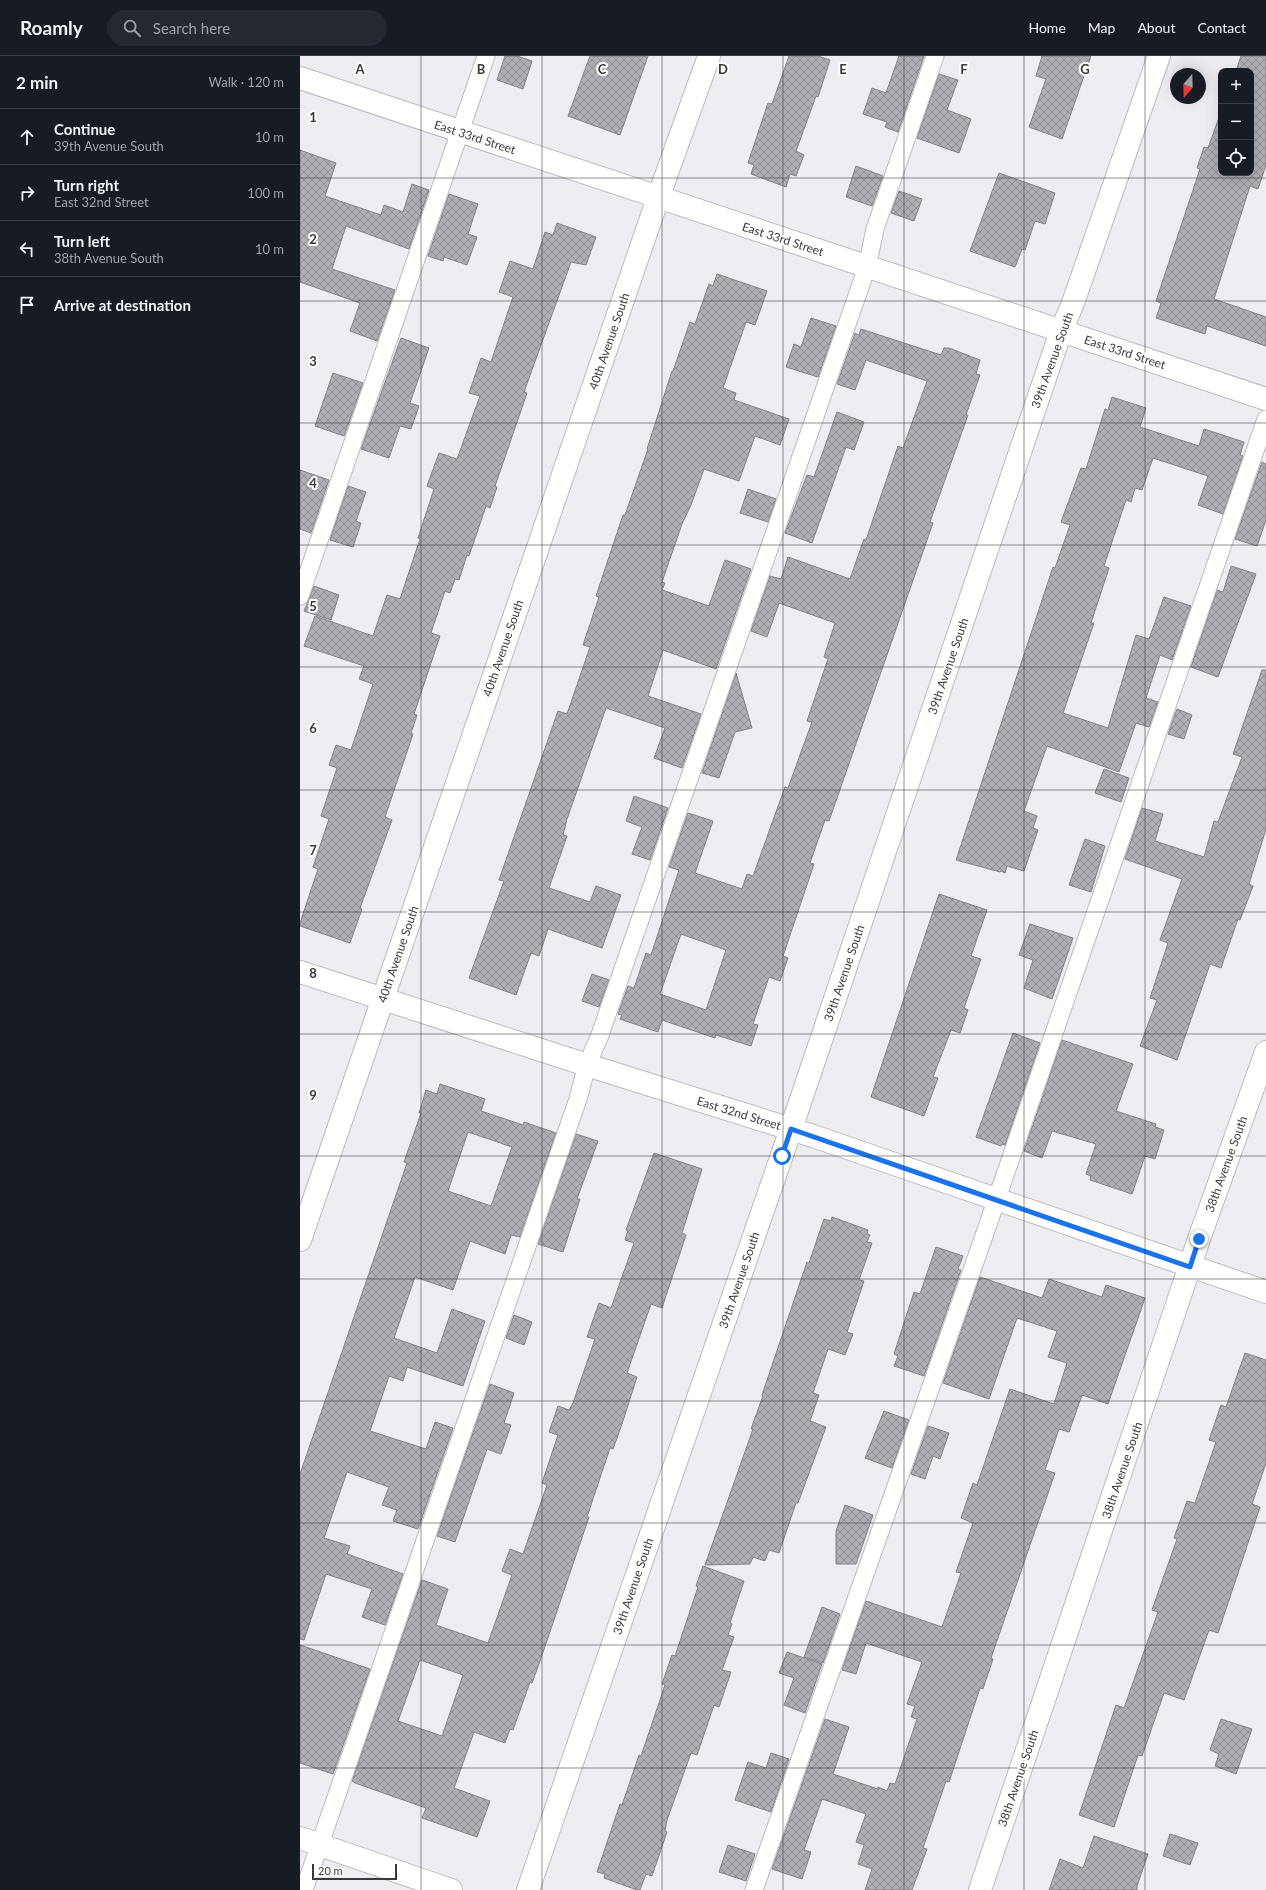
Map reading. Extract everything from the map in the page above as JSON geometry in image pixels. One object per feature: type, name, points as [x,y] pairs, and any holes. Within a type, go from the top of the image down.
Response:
[{"type":"street","name":"40th Avenue South","points":[[300,1240],[658,198],[709,56]]},
{"type":"street","name":"39th Avenue South","points":[[528,1890],[791,1129],[1061,330],[1073,303],[1159,56]]},
{"type":"street","name":"East 33rd Street","points":[[300,78],[1266,399]]},
{"type":"street","name":"East 32nd Street","points":[[300,972],[791,1129],[996,1201],[1266,1292]]},
{"type":"street","name":"38th Avenue South","points":[[980,1890],[1190,1267],[1266,1052]]},
{"type":"street","points":[[310,1841],[451,1890]]},
{"type":"lane","points":[[300,596],[486,56]]},
{"type":"lane","points":[[304,1890],[310,1841],[578,1099],[587,1065],[600,1035],[867,267],[876,229],[935,56]]},
{"type":"lane","points":[[754,1890],[996,1201],[1266,419]]},
{"type":"building","points":[[505,56],[517,56],[532,61],[523,89],[497,80]]},
{"type":"building","points":[[590,56],[648,56],[620,135],[568,116]]},
{"type":"building","points":[[789,56],[818,56],[830,60],[818,97],[816,96],[796,151],[804,155],[796,176],[790,174],[786,187],[751,174],[754,165],[748,163],[768,103],[772,104]]},
{"type":"building","points":[[899,56],[924,56],[898,132],[885,127],[887,122],[863,114],[872,88],[886,93]]},
{"type":"building","points":[[1042,56],[1091,56],[1062,139],[1029,127],[1046,79],[1036,76]]},
{"type":"building","points":[[1241,56],[1266,56],[1266,165],[1258,189],[1250,186],[1214,299],[1266,317],[1266,346],[1207,326],[1205,334],[1156,318],[1161,303],[1156,301],[1200,169],[1197,168],[1204,147],[1208,148],[1218,120],[1218,176],[1254,176],[1254,68],[1237,68]]},
{"type":"building","points":[[939,74],[958,80],[947,110],[971,119],[959,153],[917,138]]},
{"type":"building","points":[[300,150],[336,163],[325,196],[381,215],[384,205],[403,212],[412,184],[429,190],[409,249],[346,226],[332,269],[395,290],[377,341],[350,331],[360,303],[300,282]]},
{"type":"building","points":[[856,166],[883,176],[872,206],[846,197]]},
{"type":"building","points":[[999,173],[1055,193],[1045,224],[1035,221],[1025,250],[1022,249],[1015,267],[970,251]]},
{"type":"building","points":[[899,191],[922,199],[914,221],[891,213]]},
{"type":"building","points":[[449,194],[478,204],[468,234],[477,237],[467,265],[444,257],[443,261],[428,256]]},
{"type":"building","points":[[557,223],[596,237],[586,265],[571,262],[524,392],[527,393],[495,486],[497,487],[490,508],[486,506],[459,580],[455,579],[450,593],[445,591],[431,633],[440,636],[414,714],[417,715],[411,733],[413,734],[385,817],[392,820],[360,908],[362,909],[350,943],[300,926],[300,923],[318,869],[313,867],[329,819],[321,816],[337,768],[329,765],[336,745],[351,750],[373,684],[359,679],[364,666],[304,646],[315,616],[373,636],[387,595],[400,599],[420,539],[418,538],[434,489],[427,486],[439,453],[457,459],[480,396],[469,393],[481,358],[491,362],[513,297],[499,292],[510,261],[533,269],[545,232],[553,235]]},
{"type":"building","points":[[717,274],[767,291],[755,325],[746,322],[723,388],[736,393],[734,400],[789,419],[780,445],[755,436],[739,481],[704,469],[691,505],[682,524],[662,582],[665,583],[662,590],[709,606],[725,560],[751,569],[716,669],[663,650],[648,696],[701,714],[682,768],[654,758],[665,728],[606,708],[567,819],[563,835],[567,836],[549,888],[590,902],[596,886],[621,895],[602,948],[548,929],[539,956],[531,953],[516,995],[469,978],[504,881],[499,880],[558,711],[567,714],[590,647],[583,645],[599,597],[596,596],[623,515],[625,515],[648,449],[672,371],[690,322],[695,324],[709,284],[713,286]]},
{"type":"building","points":[[811,318],[836,326],[818,377],[786,367],[794,344],[801,347]]},
{"type":"building","points":[[861,329],[941,355],[944,348],[949,348],[980,360],[976,374],[980,375],[966,415],[968,415],[930,522],[933,523],[829,821],[825,820],[810,863],[814,864],[783,956],[788,958],[780,981],[769,977],[753,1024],[758,1025],[751,1046],[716,1035],[715,1038],[662,1020],[658,1032],[620,1019],[622,1015],[618,1014],[628,986],[634,988],[646,953],[651,955],[679,870],[669,867],[688,813],[713,821],[695,873],[742,889],[747,874],[753,876],[785,787],[788,788],[812,722],[807,721],[828,659],[824,657],[835,623],[779,603],[767,637],[751,631],[770,576],[781,579],[788,557],[850,579],[864,539],[866,540],[898,446],[903,448],[927,381],[866,360],[855,390],[837,384],[855,333],[859,335]],"holes":[[[681,934],[726,950],[706,1010],[660,994]]]},
{"type":"building","points":[[401,338],[429,348],[410,403],[419,406],[411,429],[400,426],[389,458],[361,449]]},
{"type":"building","points":[[333,373],[363,383],[344,436],[315,426]]},
{"type":"building","points":[[1112,397],[1146,408],[1140,427],[1199,446],[1204,429],[1244,442],[1240,455],[1243,456],[1223,514],[1198,505],[1208,476],[1153,458],[1142,490],[1135,488],[1131,502],[1126,500],[1104,566],[1109,568],[1091,623],[1094,623],[1063,713],[1108,728],[1136,635],[1149,639],[1164,597],[1191,606],[1172,660],[1160,655],[1146,698],[1158,702],[1149,727],[1136,723],[1119,772],[1047,746],[1024,811],[1037,816],[1033,828],[1038,830],[1024,871],[1007,866],[1005,873],[956,860],[1053,567],[1055,568],[1070,525],[1061,522],[1081,468],[1086,469],[1105,409],[1108,410]]},
{"type":"building","points":[[837,412],[864,422],[854,450],[846,447],[812,543],[785,533],[807,475],[814,477]]},
{"type":"building","points":[[1262,462],[1266,464],[1266,520],[1257,546],[1235,539]]},
{"type":"building","points":[[300,470],[329,480],[311,533],[300,529]]},
{"type":"building","points":[[348,486],[366,492],[356,521],[361,523],[353,547],[330,540]]},
{"type":"building","points":[[748,489],[776,499],[768,522],[740,513]]},
{"type":"building","points":[[1231,566],[1256,574],[1218,677],[1191,667],[1217,590],[1223,592]]},
{"type":"building","points":[[314,586],[339,595],[331,620],[304,611]]},
{"type":"building","points":[[1262,670],[1266,670],[1266,829],[1249,884],[1253,886],[1240,920],[1238,919],[1221,968],[1210,964],[1177,1060],[1140,1046],[1157,1000],[1150,998],[1168,943],[1160,940],[1182,879],[1125,859],[1142,808],[1163,814],[1155,841],[1204,857],[1214,821],[1218,822],[1242,757],[1233,754]]},
{"type":"building","points":[[736,673],[752,728],[735,732],[719,778],[702,773]]},
{"type":"building","points":[[1177,709],[1192,715],[1184,739],[1168,734]]},
{"type":"building","points":[[1104,769],[1129,778],[1121,802],[1095,793]]},
{"type":"building","points":[[634,796],[668,808],[650,860],[632,854],[642,827],[626,821]]},
{"type":"building","points":[[1085,839],[1105,846],[1091,892],[1069,885]]},
{"type":"building","points":[[939,894],[987,910],[971,956],[981,959],[964,1008],[968,1010],[960,1033],[951,1030],[933,1077],[938,1078],[924,1116],[871,1097]]},
{"type":"building","points":[[1030,924],[1073,938],[1052,999],[1024,988],[1033,960],[1019,955]]},
{"type":"building","points":[[592,974],[609,980],[599,1007],[582,1001]]},
{"type":"building","points":[[1013,1033],[1040,1043],[1005,1145],[1002,1144],[1001,1146],[976,1137]]},
{"type":"building","points":[[1062,1040],[1133,1064],[1116,1111],[1156,1124],[1155,1127],[1164,1130],[1155,1159],[1145,1156],[1132,1194],[1090,1180],[1091,1176],[1086,1174],[1096,1144],[1052,1131],[1042,1158],[1024,1151]]},
{"type":"building","points":[[440,1084],[485,1099],[481,1111],[523,1125],[524,1122],[556,1133],[520,1237],[511,1235],[505,1254],[470,1241],[453,1290],[415,1277],[394,1338],[437,1353],[452,1309],[485,1321],[463,1386],[407,1367],[403,1381],[389,1376],[370,1431],[426,1449],[435,1422],[453,1428],[418,1529],[393,1521],[397,1510],[382,1505],[389,1487],[347,1472],[324,1538],[350,1546],[347,1554],[403,1574],[385,1625],[362,1617],[372,1589],[326,1574],[304,1640],[300,1639],[300,1474],[407,1163],[404,1162],[421,1113],[419,1113],[426,1090],[437,1094]],"holes":[[[468,1132],[512,1147],[491,1206],[448,1191]]]},
{"type":"building","points":[[576,1134],[598,1141],[577,1199],[580,1199],[563,1252],[538,1244]]},
{"type":"building","points":[[654,1153],[702,1169],[682,1233],[686,1235],[662,1308],[651,1304],[627,1373],[637,1377],[613,1449],[610,1448],[587,1517],[589,1517],[532,1683],[530,1682],[513,1730],[510,1729],[505,1743],[474,1732],[454,1788],[490,1801],[477,1837],[422,1818],[426,1808],[352,1781],[422,1580],[448,1589],[436,1625],[488,1643],[512,1575],[502,1571],[510,1549],[523,1554],[547,1485],[542,1483],[558,1435],[549,1432],[558,1406],[569,1410],[573,1403],[595,1339],[587,1337],[599,1303],[611,1308],[634,1243],[625,1240],[628,1230],[626,1230]],"holes":[[[420,1660],[463,1675],[442,1736],[398,1721]]]},
{"type":"building","points":[[832,1217],[868,1230],[867,1234],[870,1235],[867,1242],[872,1243],[859,1280],[864,1281],[847,1332],[853,1334],[845,1355],[828,1349],[813,1393],[819,1395],[810,1421],[826,1427],[798,1503],[796,1503],[779,1553],[769,1550],[765,1561],[753,1557],[750,1564],[705,1565],[753,1429],[751,1429],[807,1262],[809,1263],[824,1219],[831,1221]]},
{"type":"building","points":[[936,1247],[963,1256],[958,1269],[961,1270],[924,1376],[894,1366],[898,1356],[894,1354],[914,1292],[920,1294]]},
{"type":"building","points":[[980,1277],[1042,1298],[1049,1279],[1102,1297],[1106,1285],[1145,1298],[1108,1404],[1082,1395],[1069,1432],[1059,1429],[1045,1470],[1055,1473],[991,1658],[993,1659],[983,1689],[980,1688],[949,1782],[946,1781],[923,1848],[927,1849],[912,1890],[865,1890],[872,1869],[858,1864],[864,1845],[856,1842],[866,1814],[822,1799],[804,1850],[811,1852],[802,1879],[772,1869],[825,1719],[849,1727],[833,1774],[887,1791],[890,1783],[895,1784],[917,1719],[911,1717],[915,1706],[907,1704],[922,1662],[866,1643],[856,1674],[842,1670],[866,1601],[942,1627],[961,1573],[956,1572],[973,1523],[961,1518],[973,1483],[977,1485],[1010,1389],[1054,1404],[1067,1363],[1048,1357],[1057,1331],[1017,1318],[989,1399],[943,1383]]},
{"type":"building","points":[[514,1315],[532,1322],[524,1345],[506,1338]]},
{"type":"building","points":[[1245,1353],[1266,1360],[1266,1463],[1252,1504],[1260,1507],[1218,1633],[1209,1630],[1184,1700],[1164,1693],[1142,1756],[1138,1755],[1114,1827],[1079,1815],[1116,1705],[1124,1708],[1158,1612],[1152,1610],[1177,1539],[1174,1538],[1187,1501],[1195,1503],[1216,1442],[1209,1440],[1221,1405],[1226,1407]]},
{"type":"building","points":[[490,1384],[514,1393],[504,1423],[511,1425],[501,1454],[487,1449],[455,1542],[437,1536]]},
{"type":"building","points":[[884,1411],[909,1420],[892,1468],[865,1458]]},
{"type":"building","points":[[928,1426],[949,1433],[940,1459],[933,1456],[925,1479],[911,1474]]},
{"type":"building","points":[[845,1505],[873,1515],[856,1564],[836,1564],[836,1531]]},
{"type":"building","points":[[703,1566],[744,1581],[730,1623],[732,1624],[728,1635],[734,1637],[722,1670],[731,1672],[719,1707],[714,1705],[697,1755],[691,1753],[667,1820],[665,1831],[667,1832],[652,1876],[646,1874],[640,1890],[637,1890],[604,1878],[605,1874],[597,1872],[620,1804],[622,1805],[639,1755],[641,1756],[665,1685],[662,1684],[672,1655],[675,1656],[698,1587],[696,1586]]},
{"type":"building","points":[[822,1607],[840,1614],[823,1663],[804,1657]]},
{"type":"building","points":[[300,1645],[370,1669],[333,1774],[300,1763]]},
{"type":"building","points":[[787,1652],[822,1664],[805,1713],[784,1705],[794,1678],[779,1673]]},
{"type":"building","points":[[1221,1719],[1252,1729],[1236,1774],[1215,1766],[1219,1754],[1210,1750]]},
{"type":"building","points":[[771,1753],[789,1759],[771,1812],[735,1800],[748,1762],[766,1768]]},
{"type":"building","points":[[1170,1834],[1198,1843],[1190,1865],[1163,1856]]},
{"type":"building","points":[[1094,1836],[1148,1854],[1137,1890],[1049,1890],[1060,1859],[1083,1868]]},
{"type":"building","points":[[728,1845],[755,1854],[746,1881],[719,1872]]},
{"type":"route","points":[[782,1156],[791,1129],[1190,1267],[1199,1239]]}]
